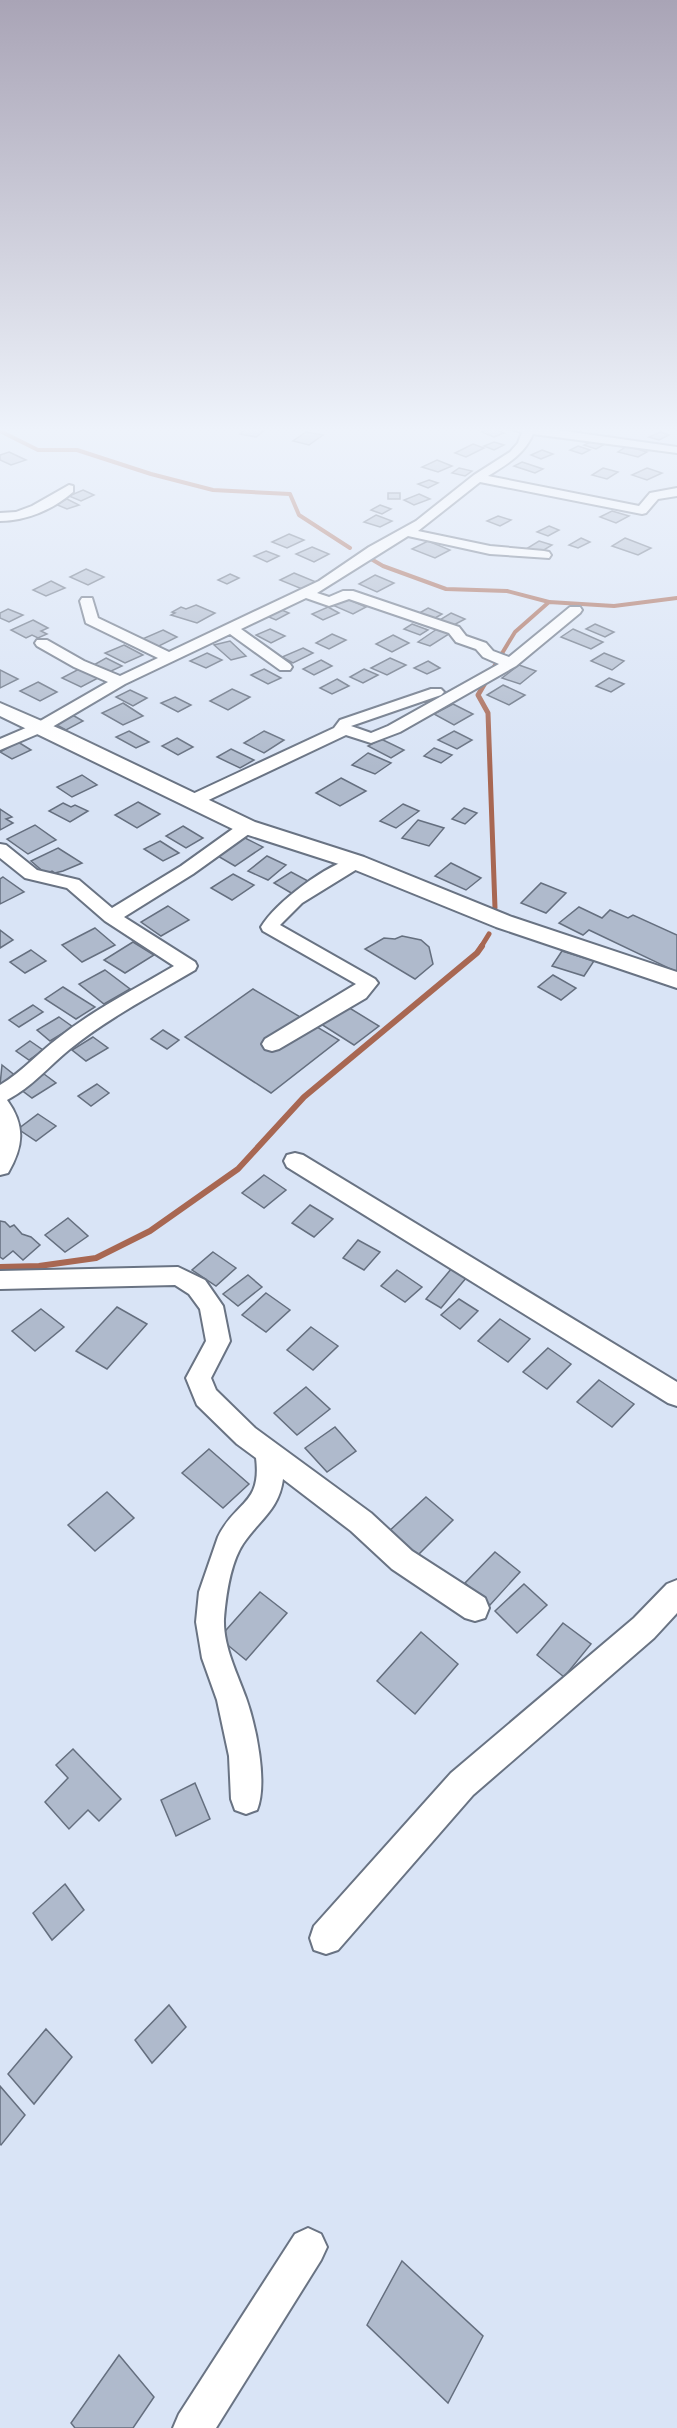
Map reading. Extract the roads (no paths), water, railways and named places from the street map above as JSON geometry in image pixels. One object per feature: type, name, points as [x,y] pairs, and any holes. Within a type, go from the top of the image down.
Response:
[{"type":"street","points":[[0,745],[41,727],[120,681],[324,584],[365,555],[391,540]]},
{"type":"street","points":[[445,540],[490,550],[544,555]]},
{"type":"street","points":[[306,593],[329,602],[348,594],[454,630],[461,639],[481,646],[488,654],[511,663]]},
{"type":"street","points":[[87,602],[91,620],[170,658]]},
{"type":"street","points":[[192,801],[345,729],[371,738],[394,729],[511,663],[575,610]]},
{"type":"street","points":[[232,629],[285,667]]},
{"type":"street","points":[[42,643],[79,664],[120,681]]},
{"type":"street","points":[[0,709],[248,827],[356,862],[504,922],[677,980]]},
{"type":"street","points":[[111,917],[187,870],[248,827]]},
{"type":"street","points":[[0,849],[31,874],[73,884],[111,917],[188,966],[94,1022],[63,1044],[23,1081],[0,1095]]},
{"type":"street","points":[[272,1044],[358,993],[368,983],[270,927],[274,918],[301,897],[356,862]]},
{"type":"street","points":[[0,1106],[12,1134],[8,1156],[0,1167]]},
{"type":"street","points":[[295,1161],[677,1395]]},
{"type":"street","points":[[0,1280],[178,1276],[197,1287],[211,1306],[218,1341],[198,1378],[206,1397],[246,1436],[361,1522],[402,1560],[475,1608]]},
{"type":"street","points":[[246,1799],[244,1756],[232,1701],[216,1658],[210,1622],[213,1592],[227,1548],[232,1537],[268,1494],[271,1475],[268,1453]]},
{"type":"street","points":[[326,1938],[462,1784],[644,1628],[677,1593]]},
{"type":"street","points":[[193,2428],[308,2247]]},
{"type":"waterway","points":[[338,540],[350,548]]},
{"type":"waterway","points":[[366,556],[383,566],[446,589],[507,591],[549,602]]},
{"type":"waterway","points":[[549,602],[614,606],[677,598]]},
{"type":"waterway","points":[[501,655],[515,632],[549,602]]},
{"type":"waterway","points":[[495,908],[488,713],[478,695],[502,654]]},
{"type":"waterway","points":[[481,947],[489,934]]},
{"type":"waterway","points":[[0,1267],[39,1266],[96,1258],[150,1231],[238,1169],[304,1097],[477,953],[482,946]]}]
